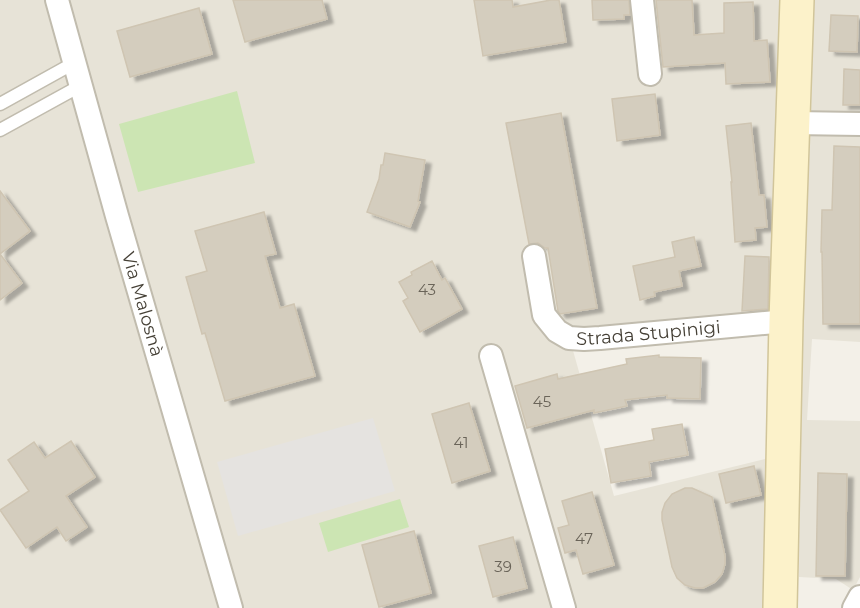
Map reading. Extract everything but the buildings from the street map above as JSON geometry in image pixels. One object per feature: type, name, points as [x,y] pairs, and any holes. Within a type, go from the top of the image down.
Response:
[{"type":"street","name":"Via Malosnà","points":[[57,0],[231,608]]},
{"type":"street","points":[[642,0],[651,74]]},
{"type":"street","points":[[780,596],[796,0]]},
{"type":"street","points":[[793,123],[860,124]]},
{"type":"street","name":"Strada Stupinigi","points":[[534,256],[544,315],[557,331],[569,338],[600,338],[786,321]]},
{"type":"street","points":[[491,356],[564,608]]},
{"type":"street","points":[[854,608],[860,597]]},
{"type":"lane","points":[[0,104],[74,63]]},
{"type":"lane","points":[[0,130],[80,86]]},
{"type":"shaded area","points":[[0,0],[786,0],[778,327],[572,347],[614,496],[777,456],[776,608],[0,608]]},
{"type":"shaded area","points":[[807,0],[860,0],[860,342],[812,339],[807,420],[860,421],[860,577],[853,590],[836,579],[799,577]]},
{"type":"shaded area","points":[[373,418],[395,491],[238,536],[217,462]]},
{"type":"green space","points":[[237,91],[255,163],[138,192],[119,124]]},
{"type":"green space","points":[[400,499],[409,527],[328,552],[319,523]]}]
